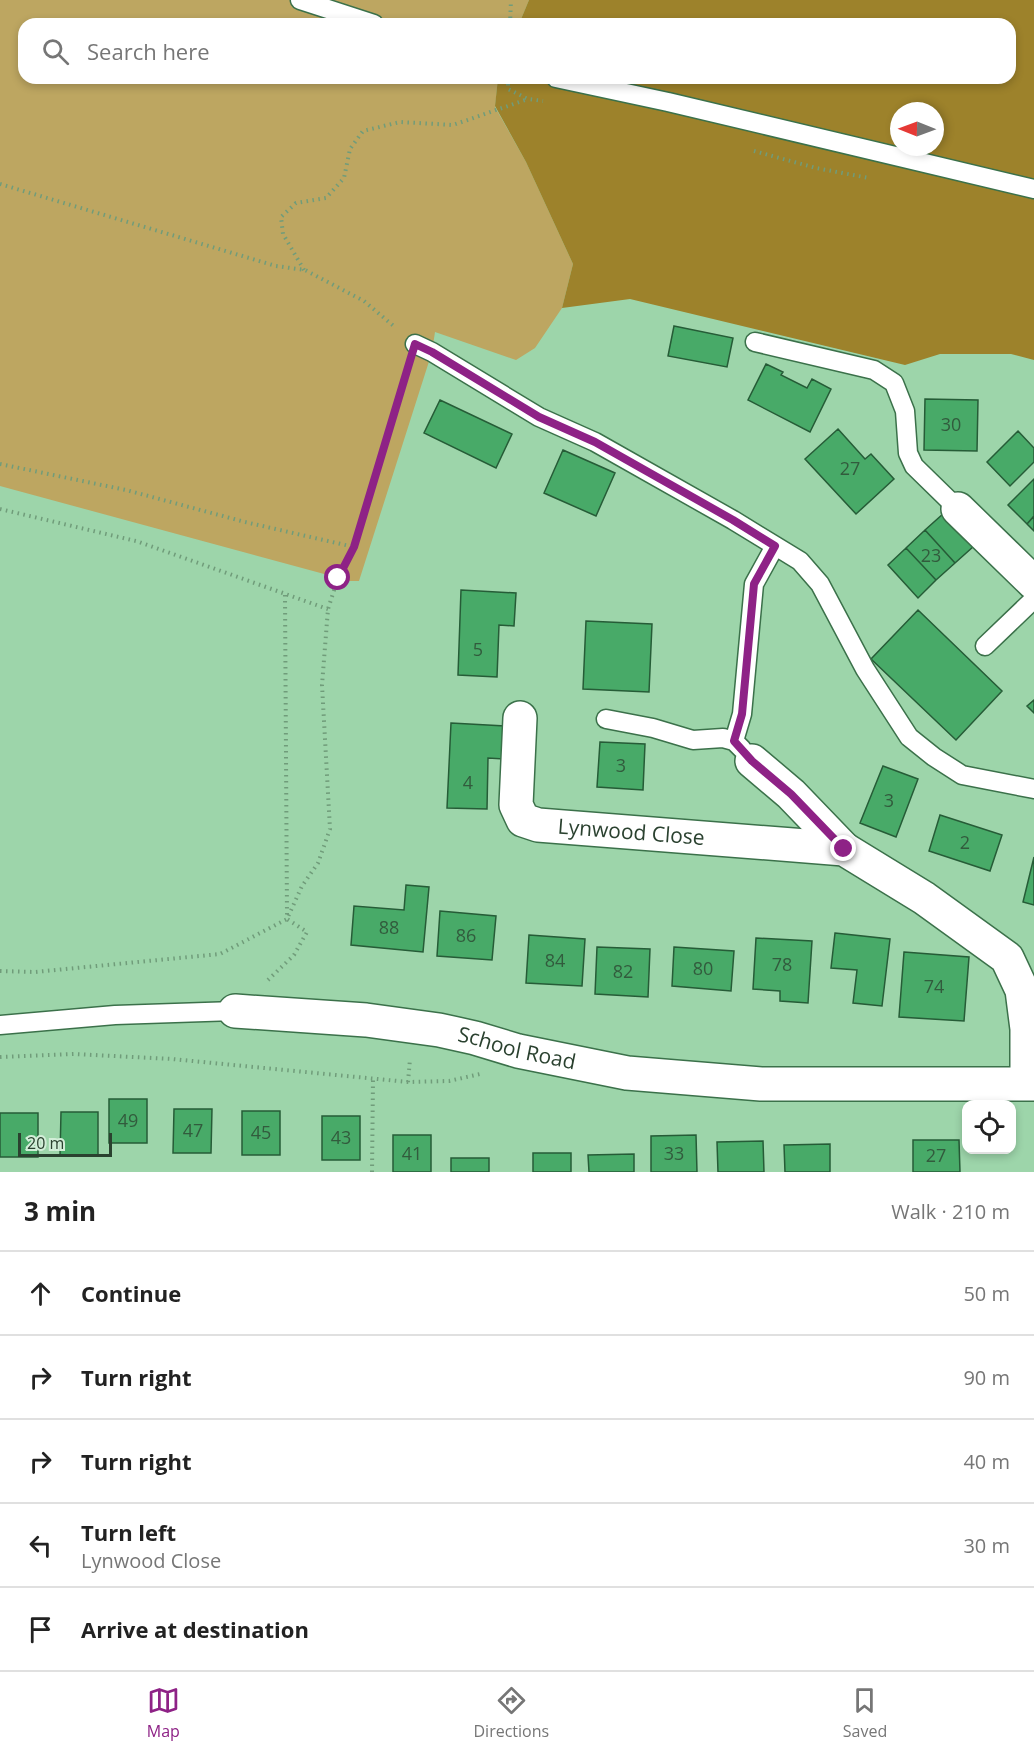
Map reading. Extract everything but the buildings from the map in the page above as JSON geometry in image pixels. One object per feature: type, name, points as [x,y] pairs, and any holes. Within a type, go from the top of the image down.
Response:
[{"type":"street","points":[[958,509],[1034,583]]},
{"type":"street","name":"Lynwood Close","points":[[520,718],[516,805],[523,820],[538,825],[844,849]]},
{"type":"street","name":"Lynwood Close","points":[[743,751],[791,794],[844,849],[924,898],[1007,958],[1022,990],[1028,1029],[1030,1084]]},
{"type":"street","name":"School Road","points":[[235,1011],[366,1020],[438,1030],[518,1051],[627,1073],[762,1084],[1030,1084]]},
{"type":"lane","points":[[300,0],[356,18]]},
{"type":"lane","points":[[584,84],[1034,189]]},
{"type":"lane","points":[[756,342],[874,370],[894,383],[905,411],[908,453],[914,466],[958,509]]},
{"type":"lane","points":[[415,344],[539,417],[595,442],[733,520],[800,561],[820,584],[866,669],[909,737],[962,775],[1034,789]]},
{"type":"lane","points":[[743,751],[742,714],[754,584],[775,546]]},
{"type":"lane","points":[[985,646],[1034,599]]},
{"type":"lane","points":[[606,719],[652,728],[693,740],[723,738],[743,751]]},
{"type":"lane","name":"School Road","points":[[0,1025],[115,1015],[235,1011]]},
{"type":"path","points":[[510,18],[511,0]]},
{"type":"path","points":[[304,270],[283,234],[281,217],[296,203],[326,198],[344,178],[350,149],[363,131],[400,122],[453,125],[528,99],[508,89],[508,84]]},
{"type":"path","points":[[0,184],[276,266],[304,270],[364,301],[415,344],[354,547],[338,578],[328,609],[322,686],[330,829],[318,863],[302,886],[287,919],[220,954],[35,972],[0,971]]},
{"type":"path","points":[[0,464],[126,490],[246,522],[354,547]]},
{"type":"path","points":[[0,509],[136,541],[328,609]]},
{"type":"path","points":[[285,595],[287,919]]},
{"type":"path","points":[[235,1011],[294,955],[307,932],[287,919]]},
{"type":"path","points":[[0,1058],[74,1054],[172,1059],[408,1082],[449,1081],[473,1076]]},
{"type":"path","points":[[408,1082],[409,1067]]},
{"type":"path","points":[[372,1172],[373,1079]]},
{"type":"shaded area","points":[[0,0],[529,0],[522,18],[18,18],[18,84],[497,84],[495,107],[526,162],[573,264],[562,308],[535,348],[516,360],[435,332],[432,352],[359,581],[350,581],[0,486]]},
{"type":"shaded area","points":[[529,0],[1034,0],[1034,360],[1011,354],[940,354],[905,365],[630,299],[562,308],[573,264],[526,162],[495,106],[497,84],[1016,84],[1016,18],[522,18]]},
{"type":"route","points":[[338,578],[354,547],[415,344],[539,417],[595,442],[775,546],[754,584],[742,714],[734,741],[752,761],[791,794],[844,849]]}]
